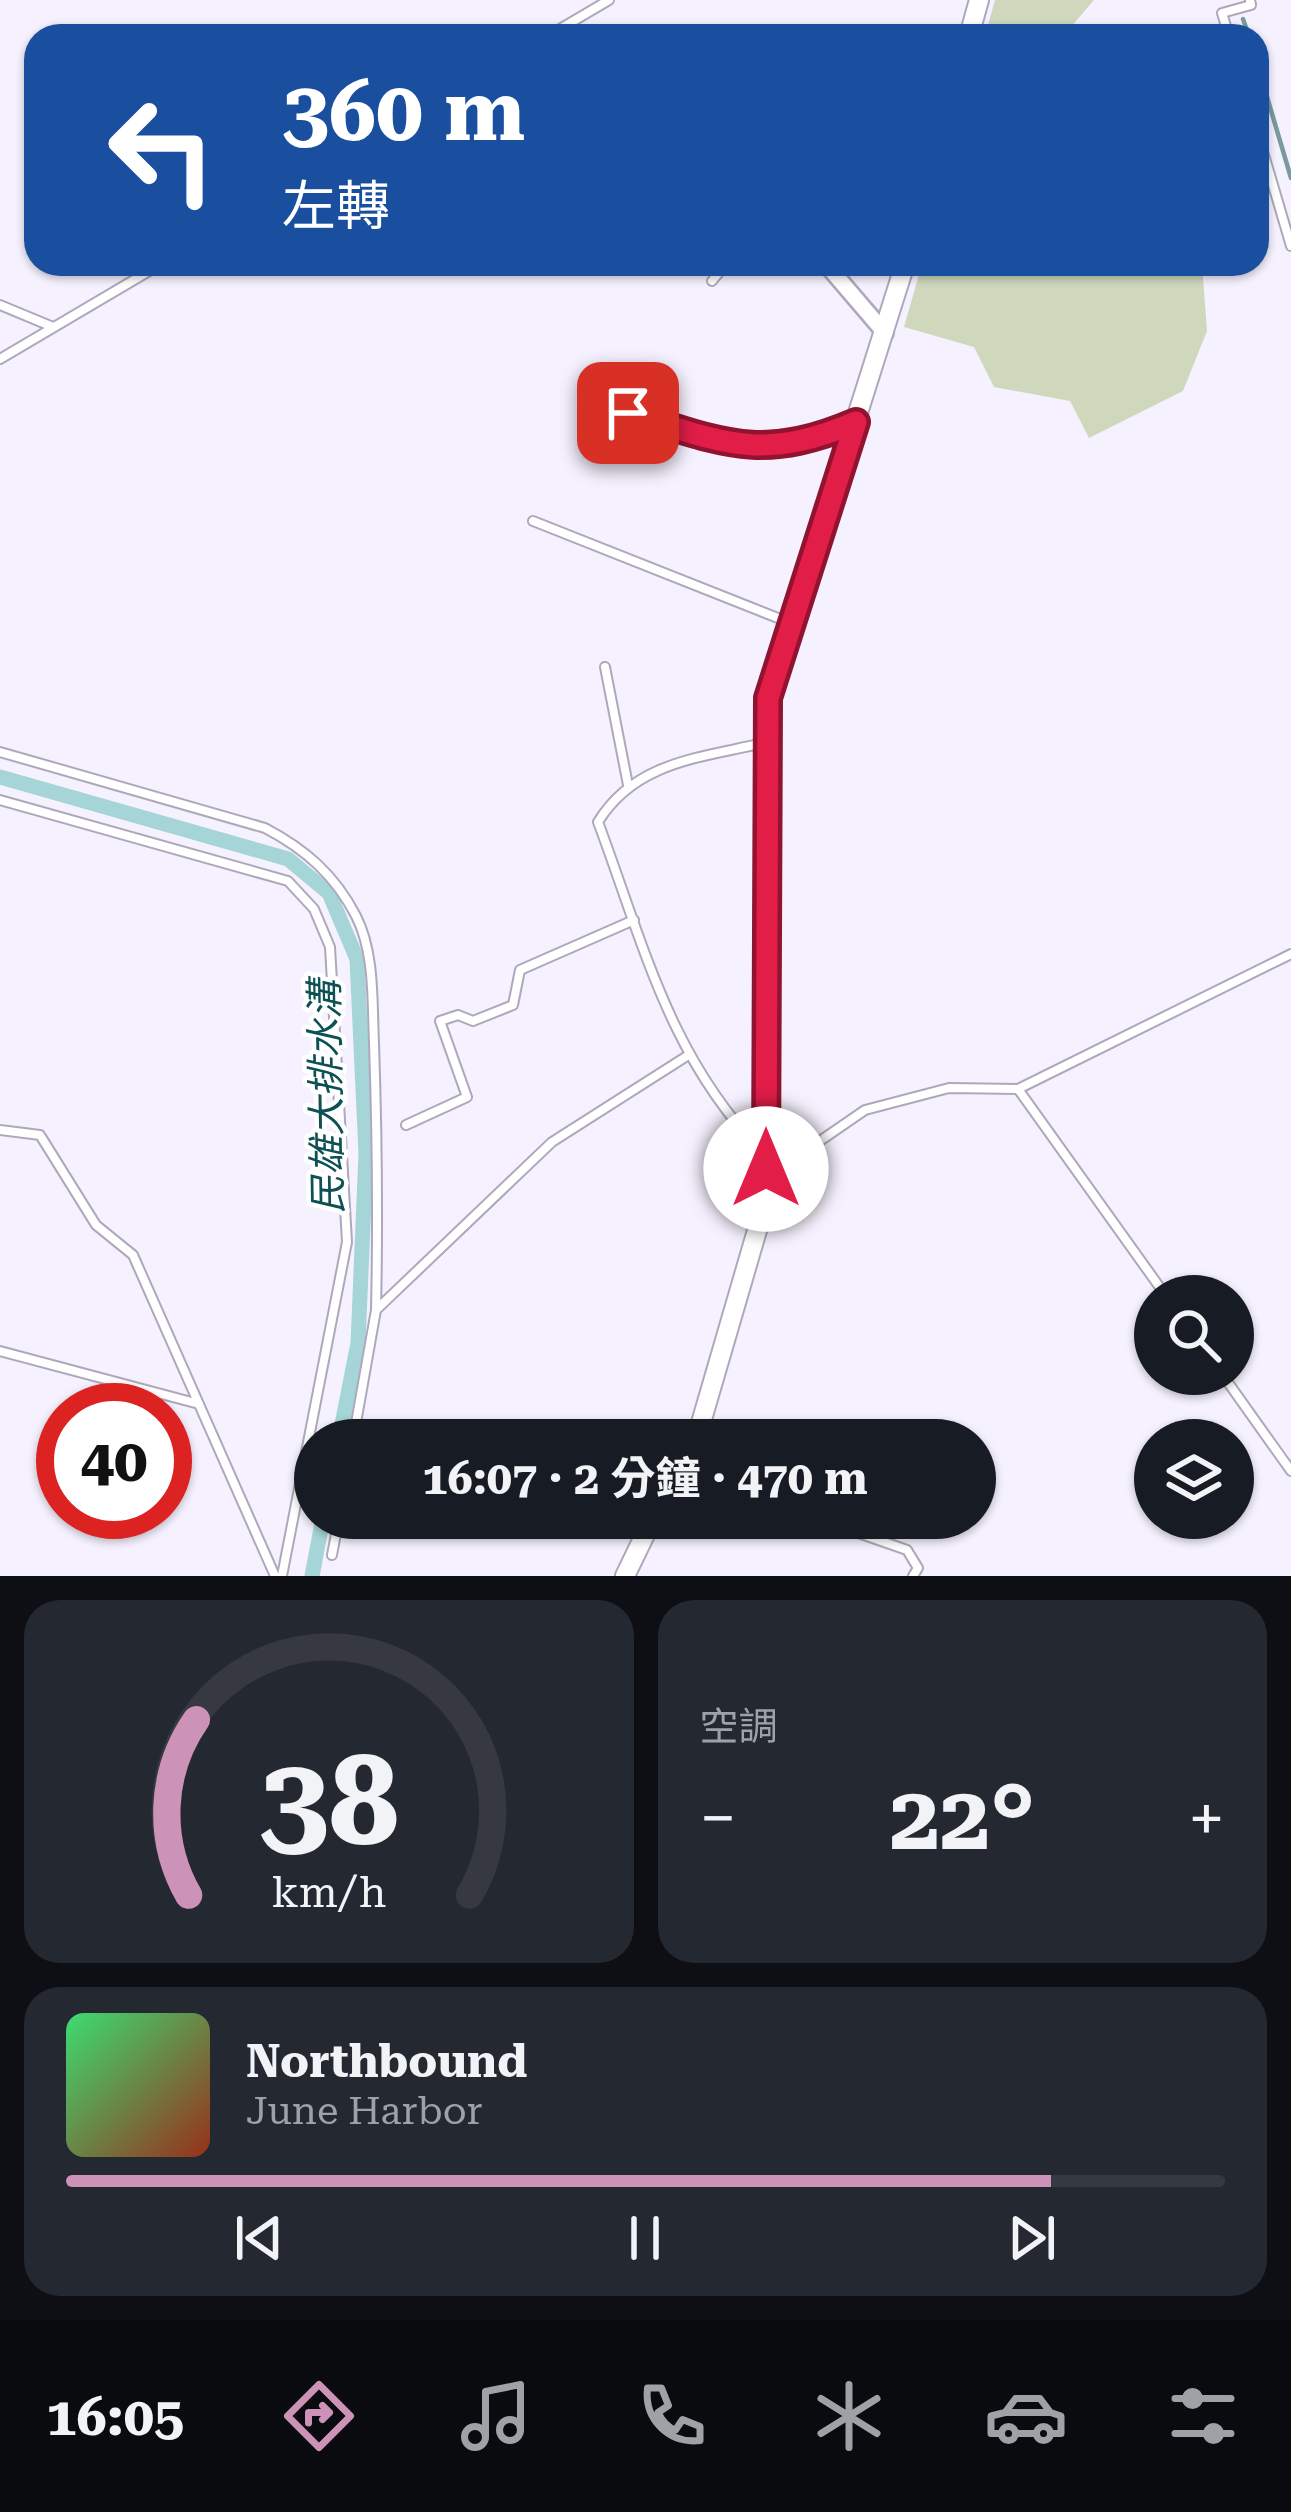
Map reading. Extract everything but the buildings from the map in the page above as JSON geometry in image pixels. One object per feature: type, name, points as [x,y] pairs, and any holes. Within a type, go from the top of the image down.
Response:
[{"type":"street","points":[[836,276],[885,333]]},
{"type":"street","points":[[702,1419],[748,1269],[766,1179],[768,698],[902,276]]},
{"type":"street","points":[[625,1576],[642,1539]]},
{"type":"lane","points":[[568,24],[609,0]]},
{"type":"lane","points":[[1225,24],[1222,13],[1251,5],[1250,0]]},
{"type":"lane","points":[[1269,172],[1291,246]]},
{"type":"lane","points":[[0,358],[140,276]]},
{"type":"lane","points":[[712,281],[716,276]]},
{"type":"lane","points":[[0,305],[53,327]]},
{"type":"lane","points":[[585,412],[628,413],[730,445],[772,448],[808,443],[856,422]]},
{"type":"lane","points":[[533,521],[792,624]]},
{"type":"lane","points":[[605,667],[628,784]]},
{"type":"lane","points":[[765,743],[646,771],[614,795],[598,822],[686,1056],[720,1109],[766,1156]]},
{"type":"lane","points":[[0,752],[265,828],[304,848],[338,886],[358,920],[370,969],[379,1172],[376,1310],[357,1419]]},
{"type":"lane","points":[[0,800],[288,881],[314,908],[330,947],[347,1242],[279,1576]]},
{"type":"lane","points":[[406,1125],[467,1097],[440,1022],[458,1015],[473,1021],[513,1005],[520,970],[634,920]]},
{"type":"lane","points":[[766,1179],[865,1110],[950,1088],[1018,1089],[1291,954]]},
{"type":"lane","points":[[376,1310],[552,1142],[686,1056]]},
{"type":"lane","points":[[1018,1089],[1151,1275]]},
{"type":"lane","points":[[0,1130],[40,1135],[96,1225],[133,1256],[279,1576]]},
{"type":"lane","points":[[0,1351],[199,1403]]},
{"type":"lane","points":[[1237,1395],[1291,1472]]},
{"type":"lane","points":[[332,1556],[335,1539]]},
{"type":"lane","points":[[875,1539],[907,1550],[918,1568],[913,1576]]},
{"type":"green space","points":[[995,0],[1094,0],[1074,24],[988,24]]},
{"type":"green space","points":[[919,276],[1203,276],[1207,331],[1183,391],[1089,438],[1070,401],[994,387],[974,347],[904,327]]},
{"type":"waterway","points":[[1243,19],[1245,24]]},
{"type":"waterway","points":[[1269,104],[1291,178]]},
{"type":"waterway","name":"民雄大排水溝","points":[[0,777],[288,859],[329,893],[357,959],[366,1154],[358,1343],[343,1419]]},
{"type":"waterway","name":"民雄大排水溝","points":[[312,1576],[319,1539]]},
{"type":"route","points":[[628,413],[730,445],[772,448],[808,443],[856,422],[768,698],[766,1169]]}]
